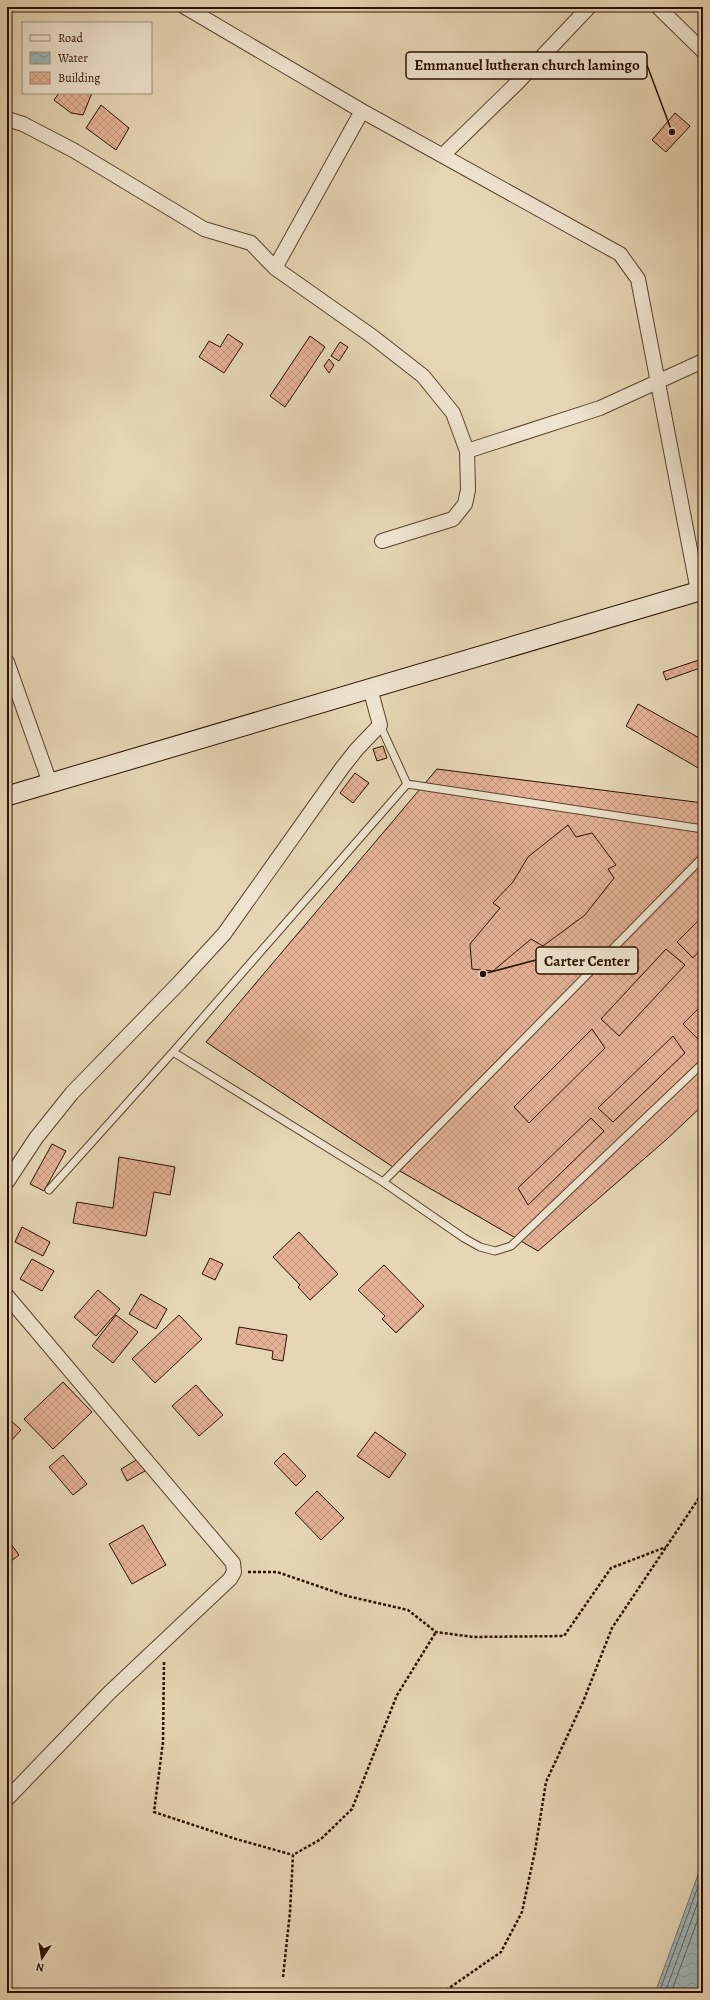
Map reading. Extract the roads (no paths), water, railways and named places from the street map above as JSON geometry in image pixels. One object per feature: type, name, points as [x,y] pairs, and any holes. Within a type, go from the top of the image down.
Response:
[{"type":"main road","points":[[7,796],[700,590]]},
{"type":"street","points":[[185,7],[362,111],[620,254],[638,279],[657,382],[700,590]]},
{"type":"street","points":[[443,155],[517,83],[589,7]]},
{"type":"street","points":[[658,7],[703,51]]},
{"type":"street","points":[[275,268],[362,111]]},
{"type":"street","points":[[7,119],[23,124],[73,150],[204,229],[251,243],[275,268],[373,337],[423,376],[453,413],[467,450],[468,490],[465,504],[453,519],[382,541]]},
{"type":"street","points":[[467,450],[600,408],[703,361]]},
{"type":"street","points":[[7,662],[50,783]]},
{"type":"street","points":[[7,1182],[36,1138],[72,1093],[224,934],[342,768],[357,748],[380,725],[370,688]]},
{"type":"street","points":[[7,1296],[233,1563],[234,1572],[230,1579],[109,1693],[7,1799]]},
{"type":"lane","points":[[380,725],[407,784]]},
{"type":"lane","points":[[407,784],[703,829]]},
{"type":"lane","points":[[49,1190],[173,1052],[407,784]]},
{"type":"lane","points":[[383,1182],[703,857]]},
{"type":"lane","points":[[173,1052],[383,1182],[464,1238],[480,1247],[495,1251],[511,1246],[703,1063]]},
{"type":"water","points":[[703,1861],[703,1993],[655,1993]]},
{"type":"place","name":"Emmanuel lutheran church lamingo","points":[[672,132]]},
{"type":"place","name":"Carter Center","points":[[483,974]]}]
